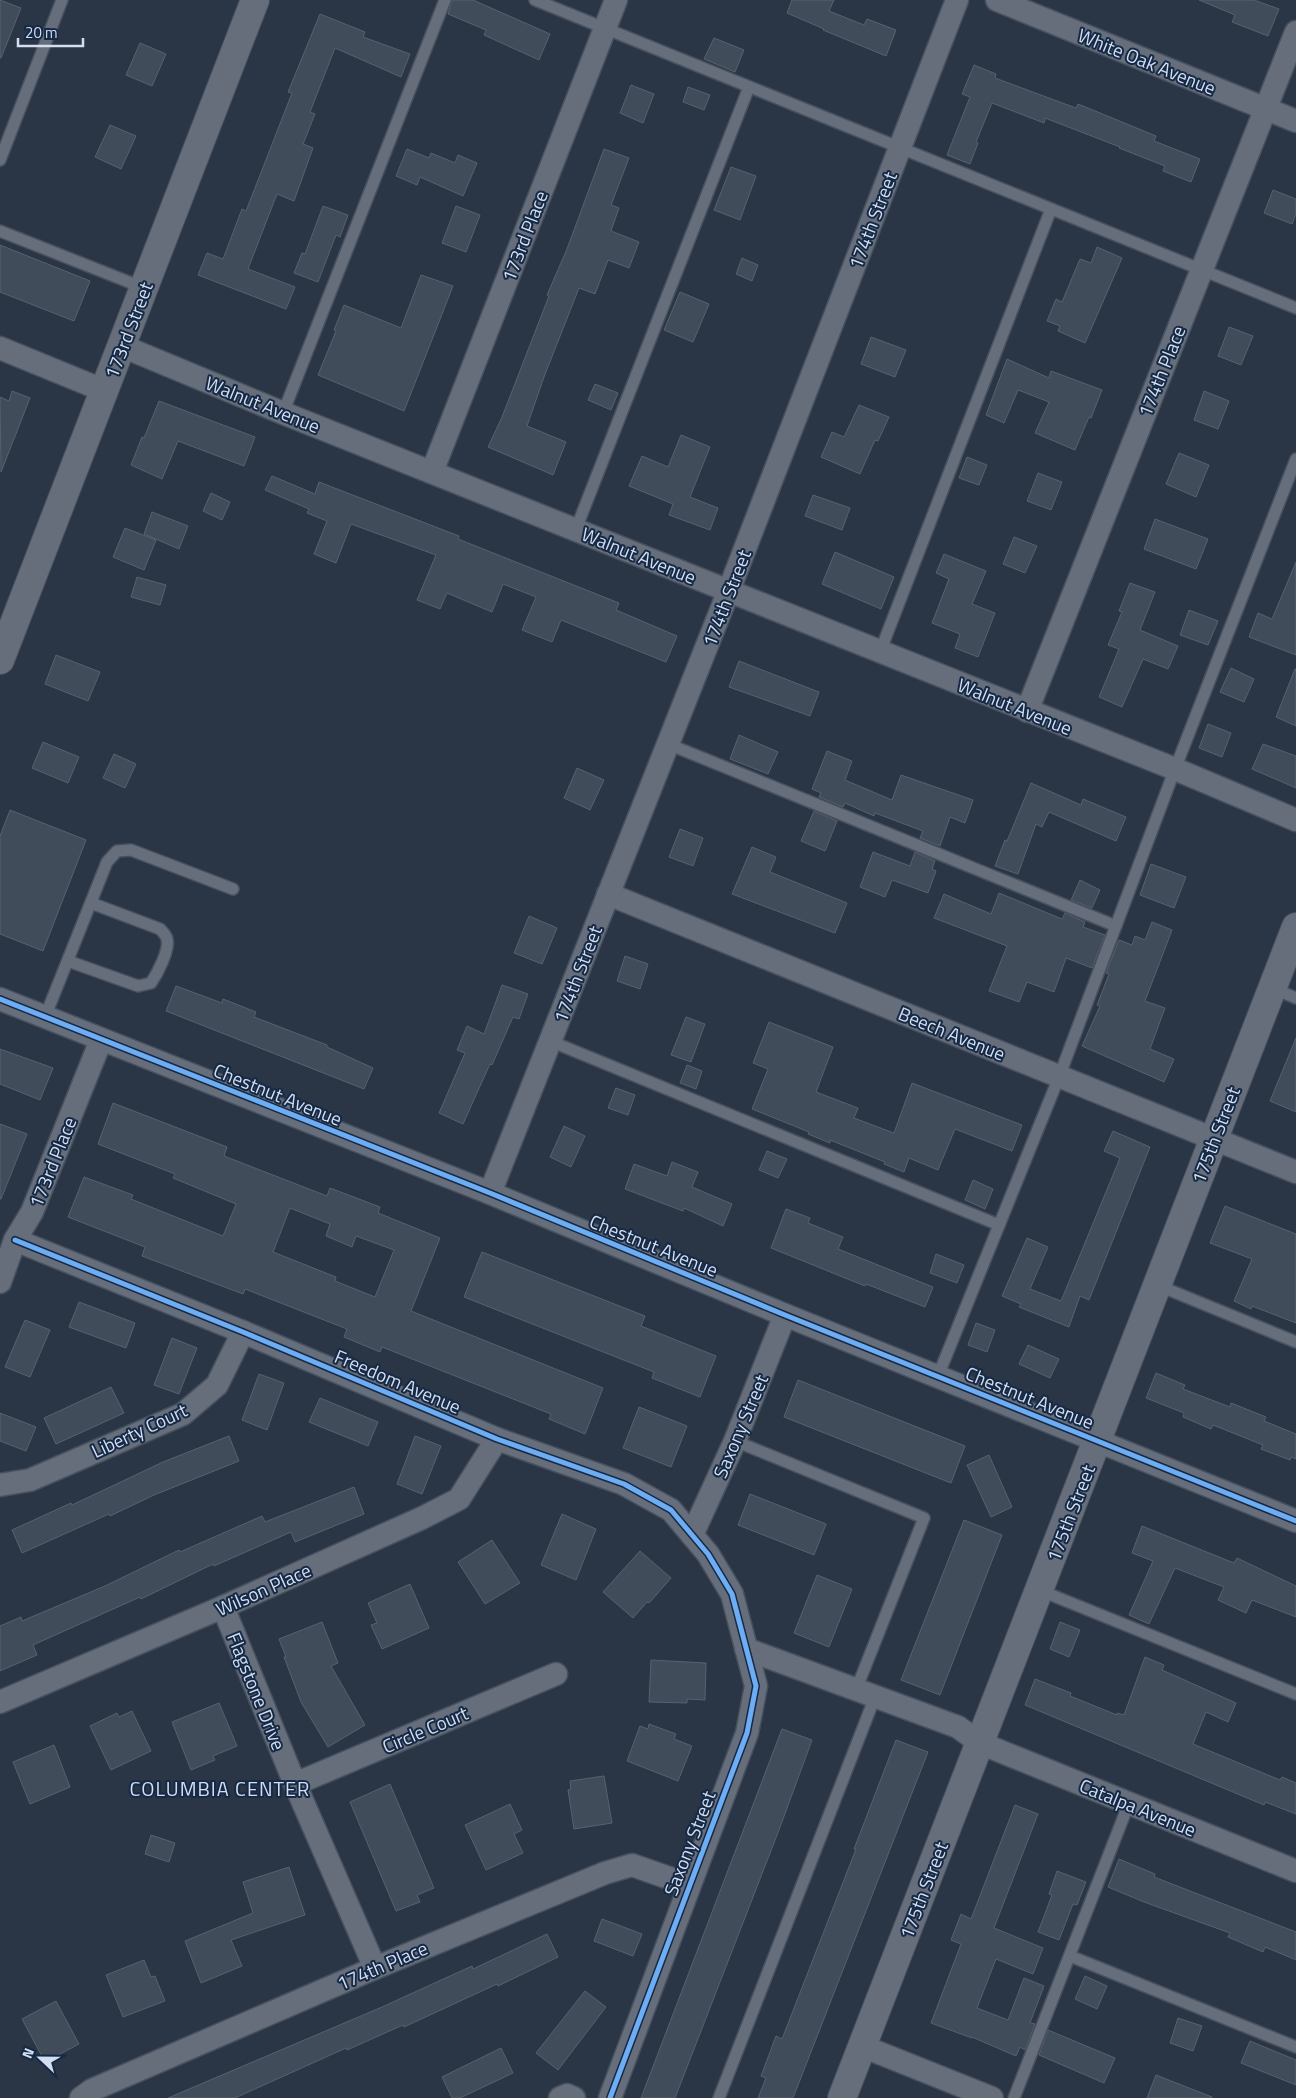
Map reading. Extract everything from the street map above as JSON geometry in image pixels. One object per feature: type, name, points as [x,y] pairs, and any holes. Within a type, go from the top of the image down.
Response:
[{"type":"street","name":"173rd Street","points":[[1,652],[122,346],[255,0]]},
{"type":"street","name":"173rd Place","points":[[432,472],[616,0]]},
{"type":"street","name":"174th Street","points":[[490,1194],[729,590],[957,0]]},
{"type":"street","name":"White Oak Avenue","points":[[997,0],[1296,121]]},
{"type":"street","name":"174th Place","points":[[1026,711],[1264,108],[1296,32]]},
{"type":"street","name":"Walnut Avenue","points":[[122,346],[283,413],[729,590],[1296,820]]},
{"type":"street","points":[[0,348],[104,391]]},
{"type":"street","name":"Beech Avenue","points":[[608,894],[1296,1172]]},
{"type":"street","name":"175th Street","points":[[842,2098],[1098,1442],[1213,1139],[1284,993],[1296,927]]},
{"type":"street","name":"Chestnut Avenue","points":[[0,999],[490,1194],[1296,1521]]},
{"type":"street","name":"173rd Place","points":[[0,1282],[16,1240],[32,1212],[101,1040]]},
{"type":"street","name":"Freedom Avenue","points":[[16,1240],[243,1332],[498,1439],[624,1484],[671,1510],[708,1554],[732,1594]]},
{"type":"street","name":"Saxony Street","points":[[692,1535],[734,1441],[785,1315]]},
{"type":"street","name":"Liberty Court","points":[[0,1485],[30,1480],[183,1414],[217,1385],[243,1332]]},
{"type":"street","name":"Wilson Place","points":[[0,1702],[223,1607],[422,1518],[459,1499],[498,1439]]},
{"type":"street","name":"Saxony Street","points":[[610,2098],[747,1732],[756,1686],[732,1594]]},
{"type":"street","name":"Flagstone Drive","points":[[223,1607],[295,1784],[375,1968]]},
{"type":"street","name":"Catalpa Avenue","points":[[746,1649],[958,1727],[980,1743],[1296,1871]]},
{"type":"street","name":"Circle Court","points":[[295,1784],[556,1674]]},
{"type":"street","name":"174th Place","points":[[81,2098],[92,2090],[375,1968],[604,1873],[632,1865],[689,1885]]},
{"type":"street","points":[[862,2046],[992,2098]]},
{"type":"street","points":[[560,2098],[567,2095],[574,2098]]},
{"type":"lane","points":[[0,160],[62,0]]},
{"type":"lane","points":[[283,413],[445,0]]},
{"type":"lane","points":[[536,0],[1296,308]]},
{"type":"lane","points":[[576,529],[749,87]]},
{"type":"lane","points":[[880,652],[1050,209]]},
{"type":"lane","points":[[0,231],[144,288]]},
{"type":"lane","points":[[938,1376],[1059,1077],[1175,770],[1296,459]]},
{"type":"lane","points":[[668,744],[1116,926]]},
{"type":"lane","points":[[45,1017],[107,862],[117,850],[131,850],[233,889]]},
{"type":"lane","points":[[68,962],[138,986],[151,983],[159,973],[168,944],[167,937],[160,929],[91,903]]},
{"type":"lane","points":[[550,1041],[999,1225]]},
{"type":"lane","points":[[1157,1285],[1296,1342]]},
{"type":"lane","points":[[719,2098],[866,1693],[924,1518],[734,1441]]},
{"type":"lane","points":[[1039,1590],[1296,1694]]},
{"type":"lane","points":[[1014,2098],[1129,1803]]},
{"type":"lane","points":[[1070,1956],[1296,2047]]},
{"type":"building","points":[[0,0],[21,8],[1,58],[0,58]]},
{"type":"building","points":[[452,0],[473,0],[550,34],[539,60],[484,35],[486,30],[448,14]]},
{"type":"building","points":[[792,0],[834,0],[829,11],[864,25],[867,19],[896,30],[886,56],[787,13]]},
{"type":"building","points":[[1199,0],[1254,0],[1279,9],[1268,36],[1232,22],[1235,15]]},
{"type":"building","points":[[320,14],[365,32],[363,37],[410,54],[401,77],[335,48],[310,112],[315,114],[303,144],[313,148],[294,201],[277,194],[248,269],[295,287],[286,309],[198,275],[207,253],[223,259],[242,209],[246,211],[292,93],[288,92]]},
{"type":"building","points":[[714,38],[744,50],[735,72],[704,59]]},
{"type":"building","points":[[140,43],[166,54],[152,86],[126,75]]},
{"type":"building","points":[[974,65],[996,74],[995,78],[1076,108],[1078,104],[1156,136],[1154,141],[1200,159],[1191,182],[1163,171],[1165,166],[1120,147],[1045,118],[1044,123],[992,103],[976,142],[978,143],[970,164],[947,155],[970,97],[962,94]]},
{"type":"building","points":[[631,85],[654,94],[643,123],[620,113]]},
{"type":"building","points":[[688,87],[710,95],[704,110],[683,102]]},
{"type":"building","points":[[110,125],[136,136],[121,169],[95,157]]},
{"type":"building","points":[[407,149],[429,158],[431,153],[455,163],[458,155],[477,163],[463,196],[420,177],[417,185],[396,176]]},
{"type":"building","points":[[604,149],[629,158],[611,205],[619,208],[611,231],[639,242],[629,268],[608,260],[595,294],[579,288],[544,377],[527,426],[566,442],[553,475],[488,447],[502,417]]},
{"type":"building","points":[[731,167],[756,176],[740,220],[714,210]]},
{"type":"building","points":[[1273,190],[1296,199],[1296,214],[1292,224],[1264,213]]},
{"type":"building","points":[[323,206],[348,215],[340,237],[336,235],[318,282],[294,273],[302,253],[305,254]]},
{"type":"building","points":[[456,206],[480,215],[466,252],[442,243]]},
{"type":"building","points":[[0,245],[90,281],[74,321],[0,292]]},
{"type":"building","points":[[1097,247],[1122,258],[1085,343],[1058,331],[1060,326],[1047,321],[1056,299],[1062,302],[1080,259],[1091,263]]},
{"type":"building","points":[[742,258],[758,265],[752,281],[736,274]]},
{"type":"building","points":[[421,275],[453,286],[404,411],[318,375],[336,331],[334,330],[344,305],[401,328]]},
{"type":"building","points":[[680,292],[709,304],[693,342],[664,330]]},
{"type":"building","points":[[1229,327],[1253,336],[1241,365],[1218,356]]},
{"type":"building","points":[[871,337],[906,350],[895,377],[861,364]]},
{"type":"building","points":[[1007,359],[1049,378],[1051,371],[1102,390],[1075,450],[1035,433],[1049,402],[1018,390],[1004,423],[986,415]]},
{"type":"building","points":[[595,384],[618,393],[611,410],[588,400]]},
{"type":"building","points":[[12,391],[30,398],[1,472],[0,397],[9,401]]},
{"type":"building","points":[[1204,391],[1229,401],[1218,429],[1194,420]]},
{"type":"building","points":[[159,401],[255,437],[244,466],[178,441],[162,479],[131,465]]},
{"type":"building","points":[[859,405],[889,417],[878,441],[875,440],[860,474],[821,457],[832,432],[844,437]]},
{"type":"building","points":[[681,435],[710,447],[690,497],[718,508],[710,530],[669,515],[673,504],[629,486],[642,456],[668,467]]},
{"type":"building","points":[[1179,453],[1209,465],[1196,497],[1166,484]]},
{"type":"building","points":[[967,457],[987,465],[979,485],[959,478]]},
{"type":"building","points":[[1038,473],[1062,482],[1051,510],[1027,501]]},
{"type":"building","points":[[272,476],[315,494],[319,482],[459,536],[458,539],[619,603],[616,610],[677,636],[666,662],[561,620],[552,642],[522,630],[536,597],[503,584],[492,612],[447,593],[440,609],[417,600],[436,555],[351,524],[336,563],[314,554],[327,521],[307,513],[309,509],[265,490]]},
{"type":"building","points":[[211,493],[230,502],[222,520],[203,511]]},
{"type":"building","points":[[813,495],[850,508],[842,530],[805,516]]},
{"type":"building","points":[[152,512],[188,526],[179,549],[144,534]]},
{"type":"building","points":[[1155,519],[1208,539],[1196,569],[1144,549]]},
{"type":"building","points":[[125,528],[156,540],[144,570],[113,557]]},
{"type":"building","points":[[1014,537],[1037,546],[1025,573],[1003,564]]},
{"type":"building","points":[[835,552],[894,577],[881,609],[822,584]]},
{"type":"building","points":[[944,554],[986,571],[972,604],[995,613],[978,657],[955,648],[960,634],[932,623],[949,579],[936,573]]},
{"type":"building","points":[[1296,562],[1296,655],[1249,637],[1258,613],[1272,619]]},
{"type":"building","points":[[137,577],[166,585],[160,605],[131,597]]},
{"type":"building","points":[[1130,583],[1155,592],[1140,630],[1178,646],[1168,669],[1143,659],[1122,707],[1099,697],[1119,649],[1108,645],[1122,612],[1119,611]]},
{"type":"building","points":[[1189,610],[1218,621],[1208,645],[1180,635]]},
{"type":"building","points":[[56,655],[100,672],[88,701],[45,684]]},
{"type":"building","points":[[739,661],[819,692],[810,716],[729,687]]},
{"type":"building","points":[[1231,668],[1254,679],[1244,702],[1220,692]]},
{"type":"building","points":[[1296,669],[1296,726],[1276,717]]},
{"type":"building","points":[[1208,724],[1231,733],[1222,757],[1199,748]]},
{"type":"building","points":[[739,735],[778,752],[768,774],[730,759]]},
{"type":"building","points":[[43,742],[79,757],[68,783],[32,768]]},
{"type":"building","points":[[1263,744],[1296,756],[1296,788],[1252,769]]},
{"type":"building","points":[[827,751],[852,761],[845,780],[892,800],[901,775],[973,800],[965,823],[950,817],[940,846],[920,838],[923,831],[875,813],[874,816],[845,803],[843,807],[819,797],[821,793],[812,789]]},
{"type":"building","points":[[114,754],[136,764],[125,788],[103,778]]},
{"type":"building","points":[[577,768],[604,780],[590,810],[564,798]]},
{"type":"building","points":[[1031,783],[1081,805],[1083,799],[1126,817],[1116,841],[1049,812],[1042,827],[1036,824],[1018,874],[995,866]]},
{"type":"building","points":[[10,810],[86,840],[43,951],[0,934],[0,836]]},
{"type":"building","points":[[814,811],[837,821],[825,851],[801,841]]},
{"type":"building","points":[[680,829],[703,838],[693,866],[669,857]]},
{"type":"building","points":[[752,847],[776,857],[770,872],[847,903],[835,933],[732,894]]},
{"type":"building","points":[[873,852],[910,866],[915,852],[935,861],[932,869],[936,871],[928,893],[892,880],[885,897],[860,887]]},
{"type":"building","points":[[1151,864],[1186,877],[1174,908],[1140,895]]},
{"type":"building","points":[[1080,880],[1100,890],[1092,908],[1071,900]]},
{"type":"building","points":[[999,893],[1062,919],[1065,913],[1085,922],[1083,927],[1105,935],[1092,968],[1066,958],[1054,992],[1027,982],[1019,1002],[989,991],[1007,946],[934,918],[944,894],[991,914]]},
{"type":"building","points":[[529,916],[557,928],[542,964],[514,953]]},
{"type":"building","points":[[1152,922],[1172,930],[1145,1001],[1165,1008],[1150,1049],[1174,1059],[1164,1082],[1082,1046],[1100,1006],[1097,1005],[1109,974],[1106,973],[1119,940],[1132,945],[1135,936],[1145,940]]},
{"type":"building","points":[[625,956],[648,964],[640,989],[617,981]]},
{"type":"building","points":[[502,985],[528,994],[519,1019],[513,1017],[463,1124],[439,1113],[465,1053],[457,1050],[467,1026],[484,1034]]},
{"type":"building","points":[[176,986],[222,1003],[223,999],[256,1012],[254,1017],[327,1045],[327,1047],[373,1068],[364,1089],[166,1011]]},
{"type":"building","points":[[686,1017],[705,1024],[691,1062],[671,1055]]},
{"type":"building","points":[[769,1022],[833,1047],[816,1092],[858,1108],[854,1118],[894,1133],[912,1083],[1022,1125],[1012,1151],[955,1129],[938,1170],[909,1158],[904,1172],[884,1164],[885,1162],[830,1140],[830,1143],[808,1134],[809,1132],[752,1109],[768,1069],[753,1063]]},
{"type":"building","points":[[1296,1038],[1296,1112],[1270,1101]]},
{"type":"building","points":[[0,1049],[53,1068],[40,1100],[0,1084]]},
{"type":"building","points":[[687,1065],[702,1071],[696,1089],[680,1083]]},
{"type":"building","points":[[616,1088],[635,1095],[628,1115],[608,1108]]},
{"type":"building","points":[[113,1103],[227,1147],[224,1156],[327,1196],[330,1188],[380,1207],[378,1213],[440,1238],[411,1311],[603,1388],[585,1434],[549,1419],[551,1414],[382,1347],[380,1352],[344,1337],[347,1329],[245,1289],[243,1294],[142,1256],[145,1247],[68,1217],[84,1177],[133,1195],[131,1199],[223,1236],[236,1204],[173,1178],[175,1174],[98,1144]],"holes":[[[290,1208],[330,1224],[326,1236],[352,1247],[356,1236],[394,1250],[375,1297],[335,1281],[336,1277],[273,1252]]]},
{"type":"building","points":[[0,1124],[27,1134],[1,1199],[0,1199]]},
{"type":"building","points":[[564,1126],[585,1136],[571,1167],[550,1157]]},
{"type":"building","points":[[1113,1131],[1150,1147],[1089,1300],[1080,1296],[1069,1327],[1019,1307],[1021,1304],[1002,1296],[1027,1238],[1048,1247],[1030,1289],[1061,1301],[1120,1158],[1104,1151]]},
{"type":"building","points":[[767,1151],[787,1159],[778,1178],[759,1170]]},
{"type":"building","points":[[672,1162],[698,1172],[692,1187],[732,1204],[723,1226],[684,1208],[683,1211],[625,1189],[634,1164],[667,1176]]},
{"type":"building","points":[[973,1180],[993,1189],[985,1209],[965,1200]]},
{"type":"building","points":[[1225,1206],[1296,1234],[1296,1323],[1252,1306],[1251,1309],[1234,1301],[1252,1259],[1210,1243]]},
{"type":"building","points":[[786,1209],[810,1218],[808,1223],[843,1237],[838,1249],[933,1287],[925,1307],[866,1284],[865,1286],[771,1248]]},
{"type":"building","points":[[482,1252],[645,1316],[641,1326],[716,1356],[700,1397],[652,1378],[654,1372],[464,1297]]},
{"type":"building","points":[[936,1254],[964,1265],[957,1283],[930,1273]]},
{"type":"building","points":[[79,1302],[135,1323],[126,1348],[69,1327]]},
{"type":"building","points":[[25,1320],[50,1330],[30,1377],[5,1367]]},
{"type":"building","points":[[976,1323],[995,1330],[987,1352],[968,1345]]},
{"type":"building","points":[[172,1338],[197,1348],[179,1394],[154,1385]]},
{"type":"building","points":[[1028,1345],[1059,1359],[1050,1378],[1019,1364]]},
{"type":"building","points":[[1156,1373],[1185,1385],[1183,1389],[1230,1407],[1231,1403],[1266,1417],[1264,1421],[1296,1434],[1296,1459],[1291,1457],[1290,1460],[1261,1449],[1263,1445],[1213,1425],[1211,1429],[1183,1417],[1184,1413],[1146,1398]]},
{"type":"building","points":[[259,1374],[284,1383],[267,1430],[242,1420]]},
{"type":"building","points":[[798,1380],[965,1446],[951,1483],[784,1417]]},
{"type":"building","points":[[111,1387],[124,1413],[56,1444],[44,1418]]},
{"type":"building","points":[[320,1398],[378,1422],[368,1446],[309,1422]]},
{"type":"building","points":[[639,1407],[687,1426],[671,1467],[623,1448]]},
{"type":"building","points":[[0,1413],[36,1427],[26,1451],[0,1441]]},
{"type":"building","points":[[229,1436],[239,1461],[154,1495],[110,1516],[109,1514],[22,1553],[12,1530],[71,1503],[72,1505],[163,1462]]},
{"type":"building","points":[[415,1436],[441,1446],[422,1494],[397,1484]]},
{"type":"building","points":[[989,1455],[1012,1507],[991,1517],[967,1465]]},
{"type":"building","points":[[354,1487],[364,1514],[295,1542],[291,1532],[214,1566],[213,1564],[141,1599],[140,1597],[33,1645],[37,1655],[0,1671],[0,1626],[21,1617],[22,1621],[105,1586],[179,1550],[180,1552],[262,1516],[265,1522]]},
{"type":"building","points":[[750,1494],[826,1524],[814,1555],[738,1525]]},
{"type":"building","points":[[562,1514],[596,1529],[576,1580],[541,1565]]},
{"type":"building","points":[[964,1520],[1002,1535],[940,1695],[901,1680]]},
{"type":"building","points":[[1142,1526],[1234,1563],[1237,1558],[1296,1586],[1296,1617],[1252,1600],[1246,1613],[1218,1600],[1224,1587],[1175,1568],[1149,1624],[1129,1615],[1153,1561],[1132,1553]]},
{"type":"building","points":[[492,1540],[520,1583],[485,1604],[458,1562]]},
{"type":"building","points":[[640,1551],[671,1578],[633,1618],[603,1592]]},
{"type":"building","points":[[817,1575],[852,1589],[829,1647],[794,1633]]},
{"type":"building","points":[[410,1584],[429,1628],[382,1649],[371,1625],[377,1623],[368,1603]]},
{"type":"building","points":[[322,1622],[338,1663],[331,1666],[365,1725],[328,1747],[301,1702],[279,1639]]},
{"type":"building","points":[[1060,1622],[1080,1630],[1069,1657],[1050,1649]]},
{"type":"building","points":[[1145,1657],[1164,1665],[1162,1670],[1236,1703],[1228,1722],[1206,1712],[1193,1744],[1280,1780],[1282,1777],[1296,1783],[1296,1814],[1265,1802],[1264,1805],[1025,1705],[1035,1679],[1071,1693],[1070,1696],[1117,1715],[1117,1713],[1124,1715]]},
{"type":"building","points":[[651,1660],[706,1663],[705,1700],[687,1699],[687,1703],[649,1702]]},
{"type":"building","points":[[219,1703],[237,1746],[213,1756],[215,1760],[191,1770],[172,1722]]},
{"type":"building","points":[[132,1711],[151,1751],[111,1770],[90,1726],[117,1713],[119,1717]]},
{"type":"building","points":[[649,1724],[676,1734],[674,1739],[692,1746],[678,1781],[627,1761],[640,1726],[648,1729]]},
{"type":"building","points":[[782,1729],[812,1740],[779,1830],[675,2098],[641,2098]]},
{"type":"building","points":[[896,1740],[928,1752],[793,2098],[758,2098],[766,2078],[761,2076],[776,2036],[782,2039]]},
{"type":"building","points":[[54,1745],[70,1787],[30,1804],[13,1762]]},
{"type":"building","points":[[604,1776],[612,1823],[574,1829],[568,1790],[571,1789],[570,1781]]},
{"type":"building","points":[[390,1784],[434,1888],[417,1895],[420,1902],[396,1911],[350,1802]]},
{"type":"building","points":[[510,1804],[522,1830],[514,1834],[523,1853],[486,1870],[465,1825]]},
{"type":"building","points":[[1015,1805],[1038,1814],[994,1928],[1043,1948],[1033,1974],[996,1959],[977,2008],[1008,2020],[1024,1978],[1044,1986],[1030,2023],[1035,2024],[1025,2050],[1020,2047],[1016,2056],[972,2037],[931,2023],[961,1944],[951,1940],[961,1914],[971,1919]]},
{"type":"building","points":[[151,1835],[175,1843],[169,1862],[145,1854]]},
{"type":"building","points":[[1119,1859],[1155,1874],[1154,1877],[1296,1932],[1296,1960],[1265,1947],[1263,1952],[1228,1937],[1230,1933],[1108,1887]]},
{"type":"building","points":[[289,1867],[305,1915],[231,1940],[242,1966],[201,1983],[185,1941],[253,1913],[243,1882]]},
{"type":"building","points":[[1057,1871],[1086,1882],[1077,1905],[1073,1904],[1059,1940],[1038,1932],[1052,1895],[1049,1894]]},
{"type":"building","points":[[602,1919],[642,1934],[633,1956],[594,1941]]},
{"type":"building","points":[[547,1934],[558,1957],[498,1986],[497,1984],[404,2027],[403,2025],[347,2050],[346,2048],[235,2098],[168,2098],[382,2007],[472,1966],[473,1969]]},
{"type":"building","points":[[144,1960],[151,1977],[155,1976],[165,2001],[123,2017],[106,1975]]},
{"type":"building","points":[[1085,1976],[1107,1986],[1097,2009],[1075,1999]]},
{"type":"building","points":[[585,1991],[606,2007],[558,2070],[536,2053]]},
{"type":"building","points":[[56,2001],[79,2044],[45,2062],[22,2019]]},
{"type":"building","points":[[1178,2018],[1202,2026],[1193,2051],[1170,2043]]},
{"type":"building","points":[[1048,2030],[1115,2058],[1104,2083],[1039,2055]]},
{"type":"building","points":[[1250,2041],[1296,2060],[1296,2085],[1241,2063]]},
{"type":"building","points":[[501,2048],[513,2073],[460,2098],[452,2098],[442,2077]]},
{"type":"building","points":[[1156,2075],[1212,2097],[1212,2098],[1147,2098]]},
{"type":"cycle path","points":[[0,999],[490,1193],[785,1315],[1296,1521]]},
{"type":"cycle path","points":[[15,1240],[243,1332],[497,1439],[624,1484],[671,1510],[708,1554],[732,1594],[756,1686],[747,1733],[610,2098]]},
{"type":"district","name":"COLUMBIA CENTER","points":[[220,1788]]}]
